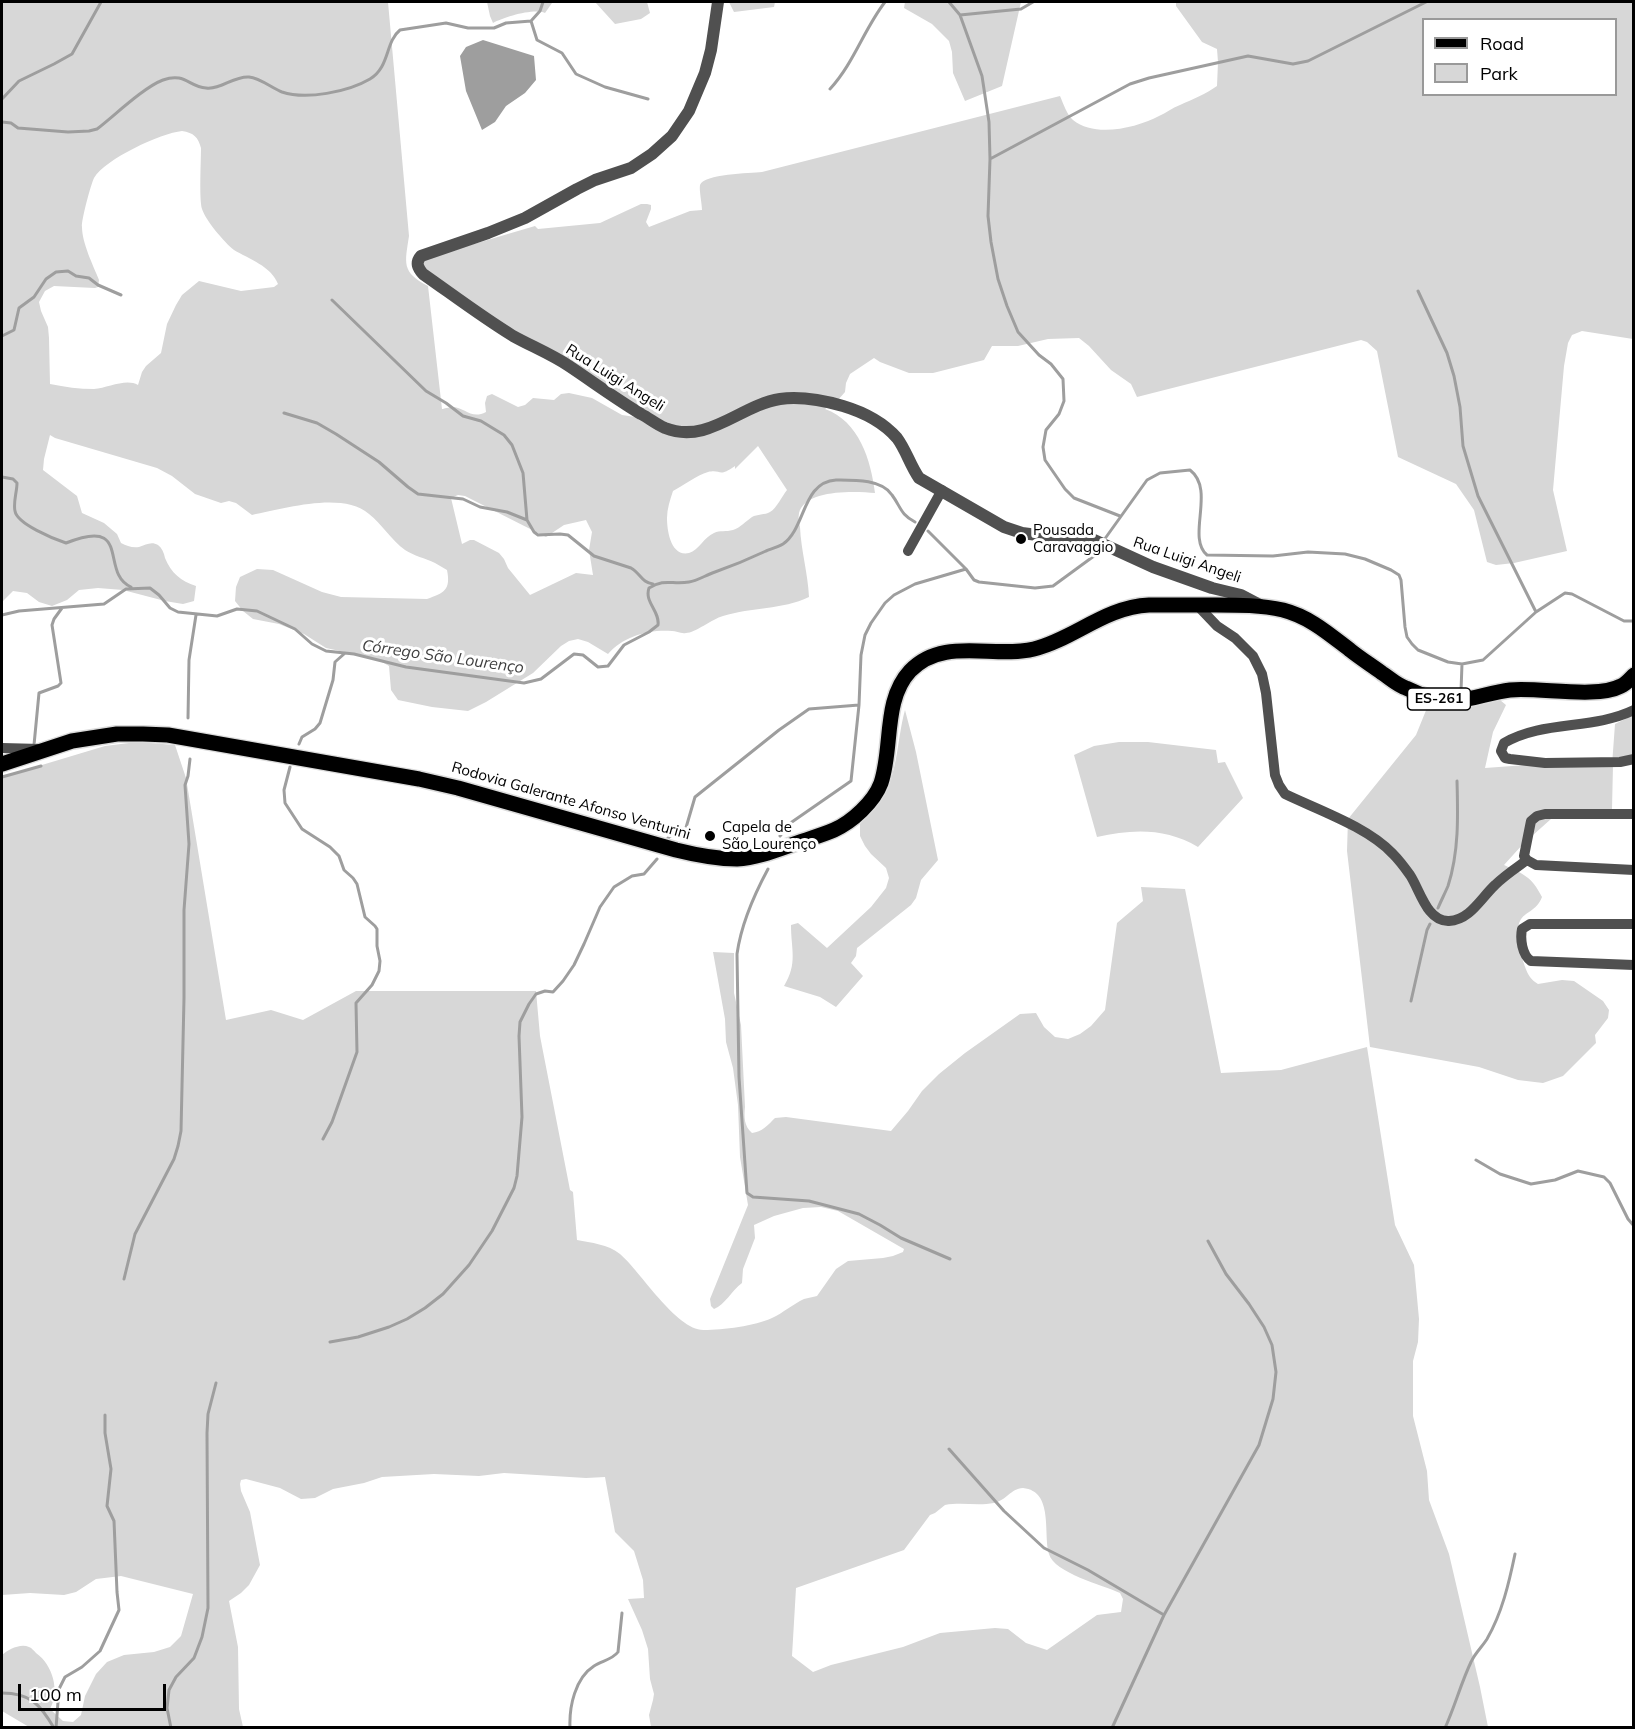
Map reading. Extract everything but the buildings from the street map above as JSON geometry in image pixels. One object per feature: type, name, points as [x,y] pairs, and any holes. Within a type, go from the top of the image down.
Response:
[{"type":"main road","name":"Rodovia Galerante Afonso Venturini","points":[[2,764],[92,737],[117,734],[168,735],[458,788],[676,850],[703,856],[740,859],[761,855],[835,830],[852,818],[869,801],[880,785],[899,687],[909,672],[935,654],[955,651],[1013,652],[1032,649],[1049,644],[1106,615],[1145,605],[1263,606]]},
{"type":"main road","name":"ES-261","points":[[1263,606],[1284,610],[1321,627],[1402,687],[1436,698],[1454,701],[1511,690],[1601,691],[1622,686],[1634,675]]},
{"type":"street","name":"Rua Luigi Angeli","points":[[718,2],[705,73],[689,111],[672,135],[652,154],[631,168],[595,180],[525,218],[426,254],[417,260],[417,265],[423,274],[513,335],[567,364],[612,396],[664,428],[702,430],[716,427],[761,404],[780,399],[806,398],[850,408],[872,417],[898,440],[919,478],[1004,527],[1034,534],[1094,540],[1153,567],[1202,585],[1241,595],[1263,606]]},
{"type":"street","points":[[908,551],[942,490]]},
{"type":"street","points":[[1197,605],[1217,626],[1235,638],[1253,656],[1262,674],[1275,775],[1285,794],[1373,836],[1393,854],[1410,875],[1434,916],[1441,920],[1451,921],[1468,914],[1496,884],[1527,860]]},
{"type":"street","points":[[1634,710],[1595,723],[1540,729],[1509,740],[1504,743],[1501,751],[1505,758],[1545,763],[1620,762],[1634,759]]},
{"type":"street","points":[[2,748],[47,749]]},
{"type":"street","points":[[1634,814],[1545,814],[1537,816],[1531,821],[1524,856],[1536,865],[1634,870]]},
{"type":"street","points":[[1634,924],[1530,924],[1522,929],[1521,933],[1524,954],[1531,961],[1634,965]]},
{"type":"green space","points":[[2,2],[388,2],[409,236],[406,260],[413,276],[428,286],[442,409],[457,408],[476,415],[486,412],[487,396],[492,394],[518,407],[525,405],[533,398],[554,400],[561,394],[569,393],[592,398],[622,415],[642,418],[441,289],[422,265],[423,259],[535,226],[538,229],[600,223],[641,204],[651,205],[646,222],[649,227],[690,211],[702,210],[700,185],[710,178],[762,172],[1060,96],[1071,118],[1092,129],[1116,129],[1139,124],[1162,115],[1217,86],[1217,49],[1202,42],[1176,6],[1176,2],[1633,2],[1633,339],[1582,331],[1572,335],[1568,343],[1553,490],[1567,551],[1514,563],[1496,565],[1487,562],[1474,510],[1456,484],[1398,457],[1377,351],[1367,342],[1361,340],[1137,397],[1131,384],[1111,370],[1079,338],[1048,339],[1018,346],[992,346],[984,360],[933,373],[909,373],[874,358],[850,374],[845,392],[825,409],[837,415],[855,432],[866,455],[875,493],[832,493],[811,499],[803,505],[799,519],[809,597],[788,604],[723,616],[690,632],[664,631],[637,635],[621,643],[608,654],[588,642],[578,639],[569,641],[533,673],[468,711],[398,700],[391,690],[389,666],[377,659],[326,648],[304,634],[279,624],[253,619],[235,601],[236,587],[240,577],[257,569],[273,570],[322,592],[341,597],[427,599],[445,590],[448,582],[447,570],[405,550],[378,522],[358,507],[329,503],[312,504],[252,515],[236,503],[229,501],[221,503],[195,494],[172,476],[157,468],[50,435],[43,470],[77,496],[82,513],[104,523],[117,534],[121,543],[134,547],[151,543],[159,546],[173,572],[181,579],[196,586],[194,601],[183,604],[123,590],[98,588],[79,590],[67,600],[52,606],[39,602],[27,593],[13,591],[2,602]],"holes":[[[182,131],[195,136],[200,144],[200,189],[204,214],[230,247],[265,268],[278,284],[274,287],[241,291],[199,281],[182,295],[176,305],[167,324],[161,353],[146,366],[138,385],[122,383],[94,389],[50,384],[48,327],[39,302],[45,291],[54,286],[98,287],[99,280],[82,233],[86,202],[94,178],[109,163],[134,148]],[[758,446],[787,490],[777,505],[770,512],[752,517],[733,530],[714,533],[689,553],[678,551],[671,542],[667,523],[673,491],[704,473],[723,472],[735,466],[735,469]],[[458,495],[465,496],[546,537],[564,525],[586,520],[592,532],[589,550],[593,575],[576,573],[530,595],[499,553],[474,540],[462,544],[451,498]]]},
{"type":"green space","points":[[487,2],[554,2],[545,13],[527,12],[493,23]]},
{"type":"green space","points":[[595,2],[647,2],[650,13],[641,19],[615,24]]},
{"type":"green space","points":[[729,2],[775,2],[774,7],[734,12]]},
{"type":"green space","points":[[905,2],[1021,2],[1002,86],[965,101],[953,73],[949,41],[932,24],[904,8]]},
{"type":"green space","points":[[1500,700],[1506,705],[1493,732],[1485,768],[1526,765],[1612,765],[1615,724],[1633,715],[1633,763],[1613,765],[1612,809],[1551,819],[1504,865],[1527,877],[1542,897],[1537,906],[1522,918],[1518,926],[1520,949],[1530,977],[1538,984],[1562,980],[1574,981],[1603,1001],[1609,1010],[1608,1018],[1595,1035],[1596,1043],[1563,1076],[1543,1083],[1518,1080],[1479,1067],[1370,1047],[1347,851],[1348,819],[1416,735],[1429,703]]},
{"type":"green space","points":[[905,710],[938,860],[921,880],[916,898],[911,905],[857,948],[856,956],[851,963],[863,976],[836,1007],[820,997],[784,986],[791,970],[793,956],[791,925],[798,923],[827,948],[871,907],[886,888],[889,878],[886,868],[865,846],[860,836],[860,824],[876,807],[889,785]]},
{"type":"green space","points":[[137,742],[175,745],[186,778],[226,1020],[271,1010],[303,1020],[356,991],[536,991],[540,1036],[570,1190],[573,1192],[577,1240],[599,1244],[620,1254],[659,1299],[682,1321],[693,1328],[704,1330],[739,1327],[772,1318],[804,1299],[817,1296],[836,1269],[848,1261],[893,1256],[903,1252],[904,1249],[838,1211],[821,1207],[803,1208],[774,1216],[754,1225],[755,1238],[743,1269],[742,1283],[718,1307],[714,1309],[711,1306],[710,1299],[748,1205],[740,1157],[738,1105],[733,1068],[726,1042],[725,1019],[713,952],[734,953],[734,993],[741,1025],[745,1118],[747,1127],[752,1133],[762,1130],[775,1118],[786,1117],[891,1131],[922,1091],[939,1074],[1020,1014],[1036,1013],[1044,1027],[1055,1037],[1068,1039],[1091,1026],[1105,1010],[1117,923],[1143,901],[1141,887],[1185,889],[1221,1073],[1281,1070],[1367,1047],[1395,1225],[1414,1265],[1419,1319],[1418,1342],[1413,1361],[1413,1416],[1427,1471],[1429,1500],[1449,1554],[1488,1727],[651,1727],[649,1715],[654,1694],[650,1679],[648,1649],[628,1599],[644,1598],[643,1580],[634,1551],[615,1532],[605,1477],[504,1473],[479,1476],[434,1474],[382,1477],[333,1489],[315,1498],[301,1499],[280,1488],[246,1479],[241,1480],[241,1491],[250,1512],[260,1565],[249,1585],[229,1601],[238,1647],[239,1709],[243,1727],[29,1727],[2,1711],[2,1655],[7,1651],[18,1646],[26,1646],[42,1658],[51,1671],[53,1679],[54,1694],[50,1709],[63,1721],[73,1722],[81,1715],[85,1696],[96,1674],[107,1662],[124,1655],[154,1652],[170,1647],[181,1636],[193,1594],[121,1576],[96,1579],[76,1592],[64,1595],[30,1593],[2,1595],[2,777],[105,746]],"holes":[[[1019,1489],[1033,1491],[1043,1505],[1047,1546],[1053,1561],[1069,1573],[1120,1593],[1123,1599],[1121,1612],[1097,1615],[1047,1650],[1026,1643],[1008,1629],[995,1628],[940,1633],[903,1647],[831,1665],[813,1672],[792,1656],[796,1588],[904,1550],[930,1515],[945,1505],[994,1503]]]},
{"type":"green space","points":[[1119,742],[1148,742],[1216,750],[1218,763],[1225,762],[1243,798],[1198,847],[1161,833],[1136,832],[1097,837],[1074,755],[1094,746]]},
{"type":"shaded area","points":[[483,40],[534,56],[536,80],[525,93],[506,106],[495,122],[482,130],[466,91],[460,56],[466,47]]},
{"type":"waterway","points":[[2,99],[19,81],[72,54],[101,2]]},
{"type":"waterway","points":[[2,122],[11,123],[18,128],[68,132],[97,129],[147,89],[170,78],[182,79],[206,88],[249,77],[282,92],[292,94],[315,95],[339,91],[361,84],[376,74],[381,68],[395,35],[400,30],[446,23],[468,28],[494,28],[506,23],[531,21],[540,11],[543,2]]},
{"type":"waterway","points":[[830,89],[846,68],[885,2]]},
{"type":"waterway","points":[[949,2],[960,15],[982,76],[989,122],[988,216],[998,279],[1018,332],[1063,379],[1064,401],[1059,414],[1046,430],[1043,447],[1045,460],[1074,498],[1120,516]]},
{"type":"waterway","points":[[960,15],[1021,9],[1033,2]]},
{"type":"waterway","points":[[990,159],[1130,84],[1248,56],[1293,64],[1308,61],[1426,2]]},
{"type":"waterway","points":[[531,21],[537,40],[562,53],[576,74],[605,87],[648,99]]},
{"type":"waterway","points":[[2,336],[14,330],[19,308],[34,297],[46,279],[56,272],[68,271],[76,276],[89,278],[98,285],[121,295]]},
{"type":"waterway","points":[[1418,291],[1447,353],[1454,376],[1460,407],[1463,446],[1478,496],[1536,612]]},
{"type":"waterway","points":[[332,300],[426,391],[463,416],[481,421],[504,435],[512,445],[523,473],[527,520],[534,532],[538,535],[568,535],[594,556],[631,568],[646,582],[653,584]]},
{"type":"waterway","points":[[284,413],[317,423],[336,434],[379,462],[418,494],[463,499],[480,507],[507,512],[527,520]]},
{"type":"waterway","name":"Córrego São Lourenço","points":[[1104,540],[1147,480],[1160,473],[1190,470],[1201,489],[1199,537],[1201,547],[1207,555],[1273,556],[1308,552],[1345,554],[1365,559],[1391,570],[1399,575],[1401,580],[1407,637],[1418,650],[1448,662],[1462,664],[1483,660],[1536,612],[1565,593],[1572,594],[1624,621],[1634,621]]},
{"type":"waterway","points":[[2,477],[13,479],[17,483],[15,511],[22,521],[66,543],[87,537],[100,537],[108,541],[117,570],[122,580],[131,587]]},
{"type":"waterway","name":"Córrego São Lourenço","points":[[2,615],[19,611],[104,604],[126,589],[150,588],[170,608],[178,612],[217,616],[237,609],[257,611],[295,629],[312,644],[326,651],[354,654],[406,667],[524,683],[541,679],[574,654],[583,655],[598,667],[608,666],[624,645],[658,625],[657,615],[649,598],[649,588],[664,582],[683,583],[695,580],[783,544],[796,528],[810,497],[825,483],[836,480],[859,481],[881,486],[892,495],[904,513],[915,522]]},
{"type":"waterway","name":"Córrego São Lourenço","points":[[928,531],[974,580],[1035,588],[1053,586],[1094,556],[1100,546]]},
{"type":"waterway","points":[[780,836],[789,824],[851,781],[859,705],[861,655],[865,635],[871,623],[885,603],[894,595],[915,584],[966,569]]},
{"type":"waterway","points":[[34,745],[39,693],[61,683],[52,625],[62,608]]},
{"type":"waterway","points":[[188,718],[189,660],[196,615]]},
{"type":"waterway","points":[[299,744],[302,737],[320,723],[333,680],[335,662],[344,654]]},
{"type":"waterway","points":[[1461,691],[1462,664]]},
{"type":"waterway","points":[[668,838],[675,832],[685,831],[695,797],[809,709],[859,705]]},
{"type":"waterway","points":[[124,1279],[135,1234],[174,1159],[181,1131],[184,910],[189,844],[185,785],[190,759]]},
{"type":"waterway","points":[[2,777],[41,766]]},
{"type":"waterway","points":[[290,767],[284,790],[285,803],[302,829],[330,847],[339,856],[344,870],[357,884],[365,917],[377,929],[380,961],[379,971],[372,985],[356,1003],[357,1052],[332,1122],[323,1139]]},
{"type":"waterway","points":[[1438,908],[1452,873],[1456,847],[1457,781]]},
{"type":"waterway","points":[[330,1342],[358,1337],[407,1319],[443,1294],[469,1265],[492,1231],[514,1188],[517,1176],[522,1117],[520,1022],[536,994],[545,991],[553,992],[563,981],[574,965],[600,907],[614,887],[632,876],[644,874],[657,859]]},
{"type":"waterway","points":[[768,869],[749,910],[737,954],[739,1077],[747,1193],[753,1197],[809,1201],[859,1214],[901,1238],[950,1259]]},
{"type":"waterway","points":[[1411,1001],[1430,924]]},
{"type":"waterway","points":[[1476,1160],[1500,1174],[1531,1184],[1555,1180],[1578,1171],[1604,1177],[1610,1183],[1628,1219],[1634,1226]]},
{"type":"waterway","points":[[1112,1728],[1164,1615],[1259,1445],[1273,1399],[1276,1372],[1272,1345],[1264,1327],[1226,1274],[1208,1241]]},
{"type":"waterway","points":[[171,1728],[167,1708],[169,1690],[176,1677],[194,1658],[202,1637],[208,1608],[207,1433],[208,1414],[216,1383]]},
{"type":"waterway","points":[[56,1728],[59,1689],[65,1677],[82,1667],[100,1651],[119,1610],[114,1521],[107,1506],[111,1469],[105,1433],[105,1415]]},
{"type":"waterway","points":[[949,1449],[1004,1511],[1044,1548],[1088,1570],[1164,1615]]},
{"type":"waterway","points":[[1445,1728],[1471,1662],[1497,1619],[1515,1554]]},
{"type":"waterway","points":[[570,1728],[572,1702],[582,1678],[587,1671],[618,1652],[622,1613]]},
{"type":"waterway","points":[[2,1693],[20,1695],[39,1706],[54,1728]]},
{"type":"place","name":"Pousada Caravaggio","points":[[1021,539]]},
{"type":"place","name":"Capela de São Lourenço","points":[[710,836]]}]
